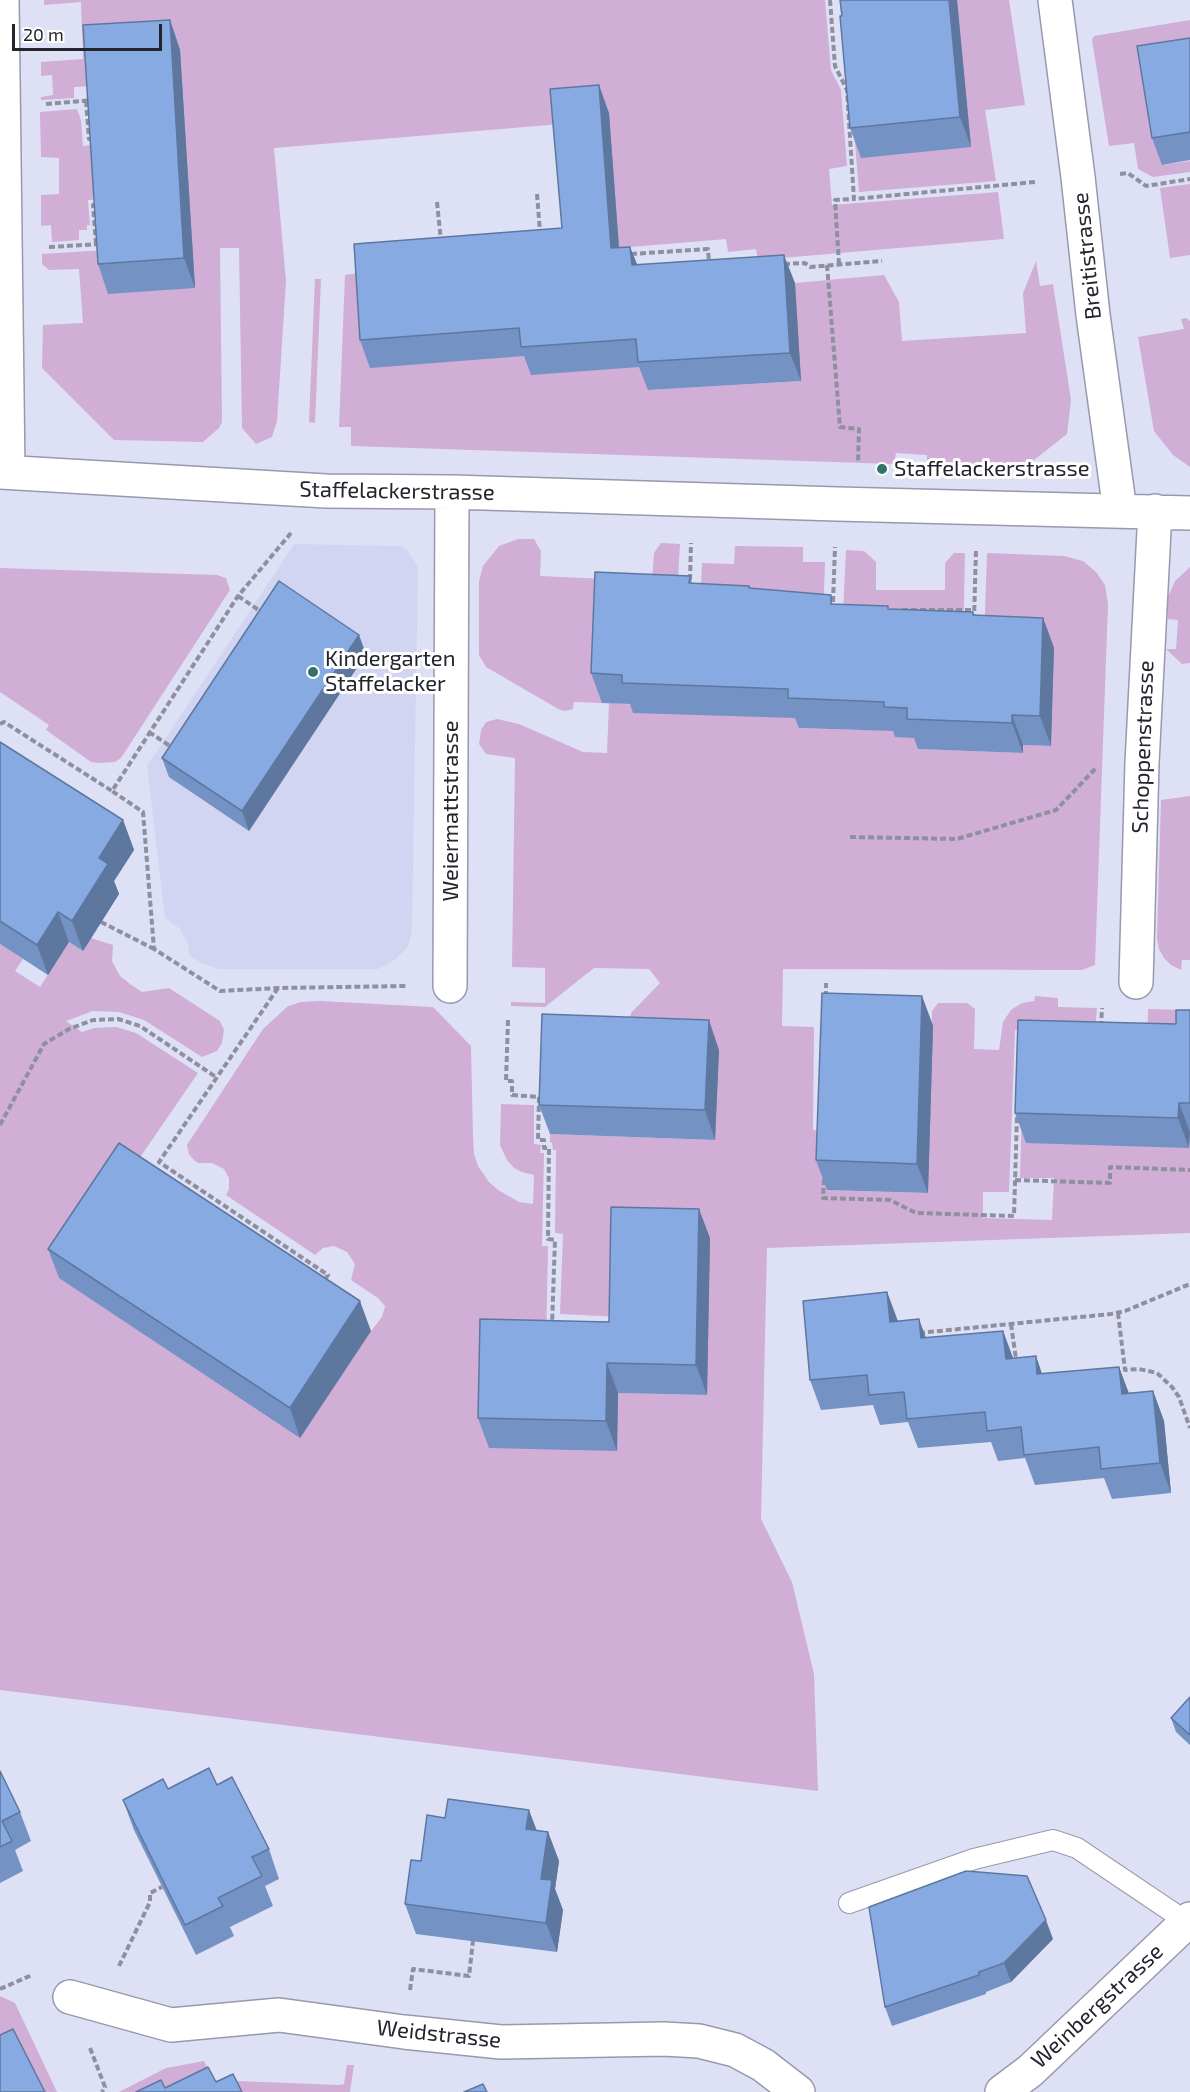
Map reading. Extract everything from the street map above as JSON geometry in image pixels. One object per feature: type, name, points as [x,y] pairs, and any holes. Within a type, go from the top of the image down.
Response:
[{"type":"street","points":[[2,0],[5,249],[4,472]]},
{"type":"street","name":"Breitistrasse","points":[[1055,0],[1093,315],[1120,511]]},
{"type":"street","name":"Staffelackerstrasse","points":[[4,472],[326,491],[452,492],[1190,513]]},
{"type":"street","name":"Weiermattstrasse","points":[[450,986],[452,492]]},
{"type":"street","name":"Schoppenstrasse","points":[[1136,982],[1142,763],[1155,512]]},
{"type":"street","name":"Weinbergstrasse","points":[[1002,2092],[1029,2071],[1188,1920]]},
{"type":"street","name":"Weidstrasse","points":[[70,1997],[171,2025],[279,2015],[501,2042],[664,2039],[699,2041],[735,2050],[763,2065],[798,2092]]},
{"type":"lane","points":[[849,1903],[974,1858],[1053,1840],[1077,1848],[1188,1920]]},
{"type":"path","points":[[830,0],[835,66],[847,90],[854,199]]},
{"type":"path","points":[[847,90],[856,89]]},
{"type":"path","points":[[4,107],[96,100]]},
{"type":"path","points":[[86,101],[89,139],[99,139]]},
{"type":"path","points":[[839,264],[835,200],[1128,173],[1146,186],[1190,179]]},
{"type":"path","points":[[537,194],[541,239]]},
{"type":"path","points":[[437,202],[441,245]]},
{"type":"path","points":[[96,244],[93,205],[103,204]]},
{"type":"path","points":[[5,249],[105,244]]},
{"type":"path","points":[[627,254],[708,249],[710,270]]},
{"type":"path","points":[[773,265],[804,263],[810,267],[882,261]]},
{"type":"path","points":[[827,265],[840,427],[860,429],[833,609]]},
{"type":"path","points":[[112,791],[238,596],[326,491]]},
{"type":"path","points":[[689,590],[693,500]]},
{"type":"path","points":[[974,631],[978,508]]},
{"type":"path","points":[[238,596],[265,614]]},
{"type":"path","points":[[892,610],[974,610]]},
{"type":"path","points":[[0,724],[4,722],[143,812],[154,949]]},
{"type":"path","points":[[149,732],[175,749]]},
{"type":"path","points":[[850,837],[957,839],[1056,810],[1103,762],[1142,763]]},
{"type":"path","points":[[101,922],[154,949],[220,991],[450,986]]},
{"type":"path","points":[[825,1006],[826,983]]},
{"type":"path","points":[[279,988],[159,1162],[328,1275],[322,1285]]},
{"type":"path","points":[[1100,1034],[1103,1003]]},
{"type":"path","points":[[0,1125],[44,1044],[69,1029],[93,1020],[118,1019],[140,1026],[216,1077]]},
{"type":"path","points":[[508,1020],[506,1081],[512,1081],[512,1095],[539,1097],[538,1140],[544,1140],[544,1148],[549,1148],[548,1239],[555,1240],[552,1331]]},
{"type":"path","points":[[824,1175],[823,1198],[891,1200],[916,1213],[1014,1216],[1017,1114]]},
{"type":"path","points":[[1015,1180],[1110,1183],[1110,1167],[1190,1170]]},
{"type":"path","points":[[197,1198],[202,1191]]},
{"type":"path","points":[[912,1334],[1118,1313],[1190,1284]]},
{"type":"path","points":[[1118,1313],[1125,1370],[1139,1369],[1157,1373],[1179,1397],[1190,1428]]},
{"type":"path","points":[[552,1321],[564,1322]]},
{"type":"path","points":[[1011,1324],[1016,1359]]},
{"type":"path","points":[[70,1997],[120,1966],[150,1902],[150,1893],[162,1887]]},
{"type":"path","points":[[404,2032],[413,1969],[469,1976],[473,1941]]},
{"type":"shaded area","points":[[44,0],[825,0],[831,70],[841,90],[847,166],[829,169],[832,205],[998,192],[1004,239],[758,260],[756,249],[728,252],[726,239],[619,248],[561,124],[274,148],[286,281],[277,421],[272,437],[256,444],[242,428],[239,248],[220,248],[222,422],[219,428],[203,442],[114,440],[42,368],[43,325],[83,323],[79,269],[49,270],[42,264],[42,254],[106,250],[95,86],[74,87],[74,98],[41,100],[41,97],[53,95],[52,75],[41,76],[41,62],[83,59],[81,2],[44,5]]},
{"type":"shaded area","points":[[956,0],[1009,0],[1025,105],[985,110],[996,181],[859,192],[852,106]]},
{"type":"shaded area","points":[[1190,20],[1190,68],[1162,165],[1190,161],[1190,172],[1153,177],[1138,169],[1134,143],[1109,146],[1092,40],[1094,36]]},
{"type":"shaded area","points":[[77,109],[81,120],[83,146],[100,144],[102,199],[88,200],[90,225],[87,225],[87,230],[79,230],[79,240],[52,242],[51,225],[41,226],[41,195],[59,194],[59,158],[41,157],[40,112]]},
{"type":"shaded area","points":[[1190,184],[1190,255],[1170,258],[1160,188]]},
{"type":"shaded area","points":[[1036,261],[1040,286],[1053,284],[1071,400],[1067,434],[1029,464],[1003,467],[927,464],[927,455],[896,453],[894,464],[351,446],[351,427],[339,427],[345,275],[364,272],[530,356],[646,367],[648,390],[800,381],[795,283],[884,275],[899,302],[902,341],[1026,333],[1023,293]]},
{"type":"shaded area","points":[[315,279],[321,279],[315,423],[309,422]]},
{"type":"shaded area","points":[[1186,318],[1190,321],[1190,467],[1173,455],[1154,431],[1138,337],[1184,329],[1181,319]]},
{"type":"shaded area","points":[[518,539],[534,539],[541,551],[540,576],[652,581],[654,553],[661,543],[680,544],[676,612],[602,703],[574,702],[573,709],[560,710],[486,667],[479,655],[479,581],[483,566],[499,546]]},
{"type":"shaded area","name":"Kindergarten Staffelacker","points":[[294,544],[400,546],[407,550],[418,567],[412,930],[409,945],[396,959],[378,969],[218,969],[201,963],[189,955],[188,944],[180,929],[165,918],[147,766]]},
{"type":"shaded area","points":[[735,546],[803,547],[803,562],[825,562],[823,623],[700,613],[702,563],[734,564]]},
{"type":"shaded area","points":[[846,550],[864,551],[876,562],[876,590],[945,590],[945,563],[954,553],[965,553],[963,649],[842,634]]},
{"type":"shaded area","points":[[987,553],[1064,556],[1083,561],[1096,572],[1105,585],[1108,604],[1095,965],[1082,970],[783,969],[782,1026],[814,1027],[813,1130],[829,1132],[827,1190],[928,1193],[932,1011],[938,1003],[967,1003],[975,1009],[974,1049],[999,1050],[1003,1022],[1011,1010],[1022,1003],[1034,1001],[1035,996],[1058,998],[1058,1007],[1097,1008],[1095,1031],[1015,1030],[1009,1192],[983,1192],[983,1218],[1052,1220],[1054,1178],[1020,1178],[1024,1035],[1189,1148],[1190,1133],[1190,1233],[767,1248],[761,1519],[792,1582],[814,1674],[818,1791],[0,1690],[0,944],[23,959],[15,971],[40,987],[69,942],[83,951],[91,938],[113,945],[112,961],[120,976],[130,984],[142,992],[169,988],[220,1021],[224,1030],[222,1043],[217,1051],[202,1057],[144,1020],[119,1012],[93,1011],[66,1021],[82,1032],[94,1028],[116,1027],[136,1033],[198,1073],[130,1172],[371,1331],[382,1317],[385,1306],[378,1298],[351,1280],[355,1264],[347,1252],[334,1246],[323,1248],[315,1255],[226,1195],[229,1189],[229,1178],[224,1169],[212,1163],[198,1163],[189,1154],[187,1145],[263,1029],[288,1006],[301,1002],[319,1001],[433,1007],[471,1046],[473,1137],[474,1154],[478,1166],[498,1190],[519,1202],[533,1204],[534,1175],[514,1168],[507,1160],[500,1145],[501,1104],[534,1105],[534,1144],[541,1145],[540,1153],[544,1153],[542,1246],[548,1246],[546,1350],[618,1393],[707,1395],[620,1317],[560,1314],[563,1234],[555,1233],[556,1150],[553,1150],[550,1142],[550,1134],[715,1140],[629,1023],[631,1013],[660,983],[649,969],[594,968],[545,1007],[511,1006],[511,1002],[545,1003],[545,968],[512,967],[515,758],[486,754],[479,744],[481,730],[486,722],[497,719],[519,724],[583,752],[607,753],[609,703],[799,716],[799,728],[859,730],[860,720],[918,738],[918,749],[1023,753],[1023,745],[1051,746],[1054,648],[984,642]]},
{"type":"shaded area","points":[[1190,567],[1190,663],[1182,664],[1166,649],[1176,649],[1178,620],[1168,619],[1167,599],[1175,581]]},
{"type":"shaded area","points":[[0,568],[217,575],[226,578],[230,590],[121,758],[115,762],[99,763],[91,762],[46,730],[49,725],[0,692]]},
{"type":"shaded area","points":[[1190,796],[1190,960],[1182,960],[1181,970],[1164,958],[1157,938],[1161,800]]},
{"type":"shaded area","points":[[1148,1009],[1190,1010],[1147,1054]]},
{"type":"shaded area","points":[[0,1996],[15,2003],[57,2092],[42,2092],[0,2046]]},
{"type":"shaded area","points":[[204,2061],[213,2080],[339,2085],[344,2084],[347,2065],[354,2065],[350,2092],[119,2092],[166,2068]]},
{"type":"building","points":[[840,0],[949,0],[960,117],[850,128]]},
{"type":"building","points":[[170,20],[184,258],[98,264],[83,25]]},
{"type":"building","points":[[1190,38],[1190,132],[1152,138],[1137,46]]},
{"type":"building","points":[[599,85],[611,248],[630,247],[632,265],[784,255],[790,353],[638,362],[636,339],[521,347],[519,328],[360,340],[354,244],[562,228],[550,89]]},
{"type":"building","points":[[595,572],[690,576],[689,583],[749,586],[749,588],[831,595],[831,604],[1043,618],[1040,716],[1012,715],[1012,723],[907,719],[907,708],[884,707],[884,702],[788,698],[788,689],[622,683],[622,675],[591,673]]},
{"type":"building","points":[[279,581],[359,635],[242,811],[162,758]]},
{"type":"building","points":[[0,742],[123,820],[99,858],[108,864],[72,921],[58,912],[37,945],[0,921]]},
{"type":"building","points":[[822,993],[922,996],[917,1164],[816,1160]]},
{"type":"building","points":[[1176,1010],[1190,1010],[1190,1103],[1179,1103],[1178,1118],[1015,1113],[1018,1020],[1176,1024]]},
{"type":"building","points":[[542,1014],[709,1020],[705,1110],[539,1105]]},
{"type":"building","points":[[119,1143],[360,1301],[290,1408],[48,1249]]},
{"type":"building","points":[[611,1207],[699,1209],[696,1365],[607,1363],[606,1421],[478,1418],[480,1319],[609,1322]]},
{"type":"building","points":[[887,1292],[890,1322],[919,1319],[921,1338],[1003,1331],[1006,1359],[1036,1356],[1037,1374],[1119,1367],[1122,1394],[1153,1391],[1160,1463],[1101,1469],[1099,1447],[1024,1455],[1021,1427],[987,1431],[985,1412],[907,1419],[904,1392],[869,1395],[867,1375],[810,1380],[803,1301]]},
{"type":"building","points":[[1190,1697],[1190,1735],[1171,1718]]},
{"type":"building","points":[[209,1768],[217,1785],[232,1777],[269,1849],[252,1857],[262,1876],[218,1898],[223,1906],[185,1925],[123,1800],[163,1779],[168,1789]]},
{"type":"building","points":[[0,1771],[20,1812],[2,1821],[12,1841],[0,1847]]},
{"type":"building","points":[[448,1799],[529,1810],[526,1829],[548,1832],[541,1879],[552,1880],[546,1923],[405,1904],[411,1860],[421,1861],[427,1815],[445,1818]]},
{"type":"building","points":[[966,1871],[1027,1876],[1046,1920],[1004,1963],[979,1972],[979,1975],[885,2007],[869,1907]]},
{"type":"building","points":[[13,2029],[45,2092],[0,2092],[0,2035]]},
{"type":"building","points":[[208,2067],[216,2082],[233,2074],[242,2092],[136,2092],[161,2080],[165,2088]]},
{"type":"building","points":[[483,2084],[487,2092],[464,2092]]},
{"type":"place","name":"Staffelackerstrasse","points":[[882,469]]},
{"type":"place","name":"Kindergarten Staffelacker","points":[[313,672]]}]
